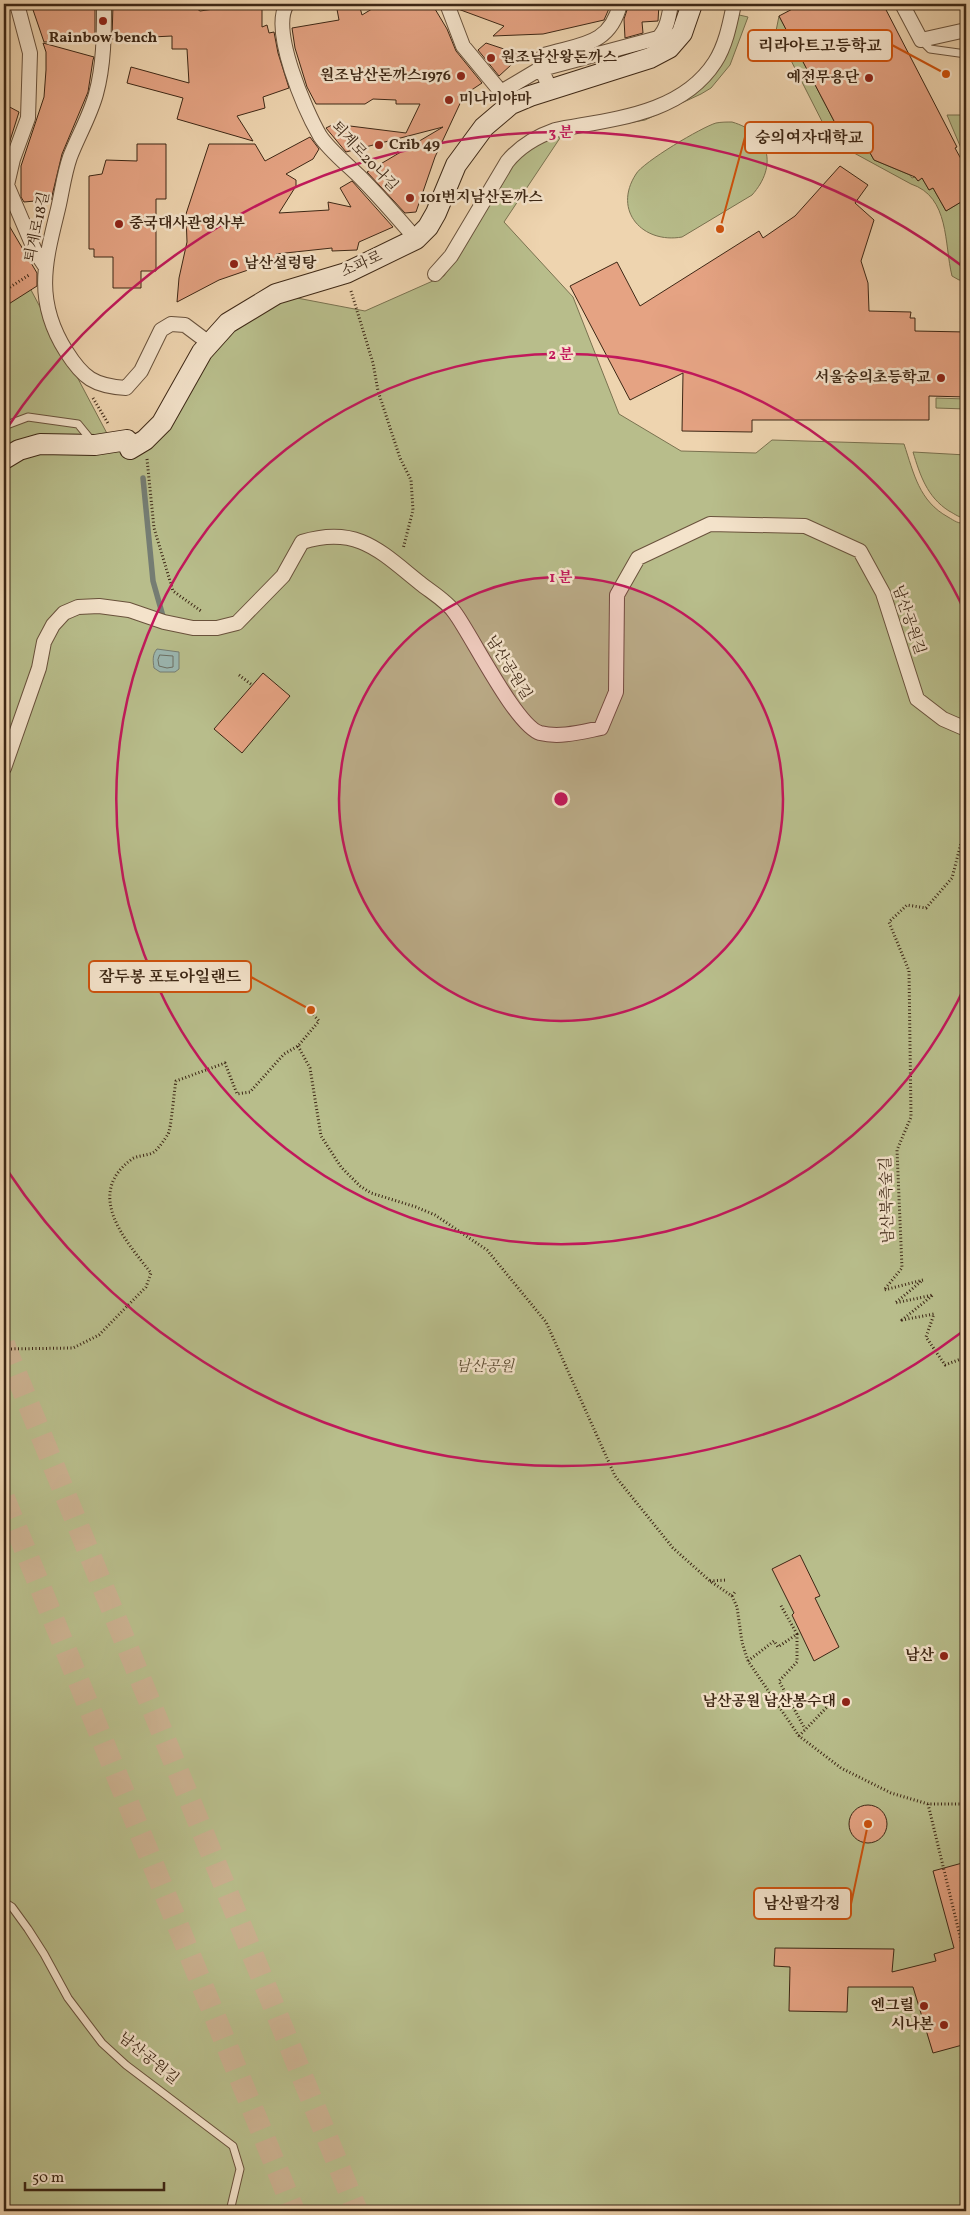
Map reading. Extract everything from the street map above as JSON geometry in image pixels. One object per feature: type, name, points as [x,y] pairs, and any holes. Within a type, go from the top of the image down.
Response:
[{"type":"street","points":[[17,4],[30,54],[28,118],[5,185],[31,243],[44,266]]},
{"type":"street","name":"퇴계로18길","points":[[88,380],[74,364],[58,338],[45,297],[44,266],[70,158],[95,96],[102,67],[104,4]]},
{"type":"street","name":"퇴계로20나길","points":[[287,4],[282,12],[286,55],[298,90],[321,138],[376,193],[416,240]]},
{"type":"street","points":[[447,4],[463,46],[506,98],[538,70],[658,38],[662,35],[669,19],[671,4]]},
{"type":"street","points":[[551,89],[540,65],[544,55],[595,40],[608,31],[616,19],[620,4]]},
{"type":"street","name":"소파로","points":[[136,440],[162,423],[209,343],[228,323],[276,294],[346,273],[416,240],[428,228],[456,166],[464,153],[506,98],[551,89],[650,58],[669,48],[682,33],[692,4]]},
{"type":"street","points":[[435,274],[451,256],[507,162],[517,150],[537,137],[555,130],[646,110],[685,94],[700,81],[716,61],[724,43],[734,4]]},
{"type":"street","points":[[902,4],[920,40],[966,30]]},
{"type":"street","points":[[88,380],[109,387],[126,388],[141,371],[162,330],[171,324],[185,325],[209,343]]},
{"type":"street","points":[[4,459],[20,450],[40,444],[95,445],[136,440]]},
{"type":"street","name":"남산공원길","points":[[4,768],[39,668],[44,642],[53,625],[64,613],[78,607],[99,606],[128,610],[186,627],[217,628],[237,623],[282,576],[302,542],[322,536],[352,538],[378,550],[454,610],[516,713],[539,732],[570,735],[600,728],[616,692],[616,596],[638,558],[710,524],[805,526],[860,551],[884,593],[917,699],[943,719],[966,729]]},
{"type":"lane","points":[[920,40],[930,50],[966,54]]},
{"type":"lane","points":[[4,426],[28,416],[78,424],[95,445]]},
{"type":"lane","name":"남산공원길","points":[[4,1902],[12,1907],[28,1929],[68,1998],[102,2043],[126,2065],[233,2146],[240,2169],[230,2211]]},
{"type":"path","points":[[4,291],[44,266]]},
{"type":"path","points":[[346,273],[373,362],[378,391],[400,458],[412,480],[413,510],[399,566]]},
{"type":"path","points":[[88,380],[89,392],[110,426],[136,440],[154,528],[173,591],[199,610],[208,614]]},
{"type":"path","points":[[239,675],[252,685]]},
{"type":"path","name":"남산북측숲길","points":[[966,824],[952,878],[926,908],[906,905],[889,922],[910,971],[911,1117],[897,1150],[902,1268],[884,1290],[923,1280],[895,1303],[933,1295],[902,1320],[934,1314],[926,1337],[945,1365],[966,1357]]},
{"type":"path","points":[[4,1349],[73,1348],[99,1335],[146,1287],[151,1274],[120,1230],[109,1203],[110,1183],[124,1166],[134,1158],[154,1152],[170,1132],[172,1098],[176,1081],[201,1074],[225,1063],[237,1094],[250,1092],[284,1054],[298,1046],[319,1021],[311,1012]]},
{"type":"path","points":[[298,1046],[310,1068],[321,1136],[341,1167],[360,1186],[371,1193],[435,1215],[487,1250],[546,1322],[615,1476],[673,1548],[710,1581],[732,1596],[737,1607],[742,1642],[748,1661],[799,1736],[841,1768],[891,1793],[928,1804],[966,1804]]},
{"type":"path","points":[[710,1581],[727,1580]]},
{"type":"path","points":[[732,1596],[735,1592]]},
{"type":"path","points":[[780,1604],[797,1634],[797,1662],[779,1681],[805,1729]]},
{"type":"path","points":[[748,1661],[774,1642],[778,1647],[797,1634]]},
{"type":"path","points":[[799,1736],[829,1705]]},
{"type":"path","points":[[928,1804],[966,1962]]},
{"type":"green space","name":"남산공원","points":[[735,14],[748,17],[730,65],[711,88],[645,120],[562,135],[504,222],[573,297],[619,414],[681,451],[756,453],[772,440],[904,444],[919,486],[930,503],[938,511],[955,521],[966,523],[966,2211],[4,2211],[4,239],[111,441],[145,440],[202,352],[276,294],[365,311],[444,276],[498,192],[512,166],[531,147],[553,134],[694,93]]},
{"type":"green space","points":[[779,16],[845,142],[860,135],[874,160],[910,175],[912,178],[915,177],[918,181],[922,178],[929,190],[933,188],[946,211],[966,199],[966,280],[959,280],[952,276],[943,223],[933,199],[924,190],[832,141],[776,31]]},
{"type":"green space","points":[[947,115],[966,115],[966,160]]},
{"type":"green space","points":[[732,122],[745,127],[755,134],[762,142],[766,152],[765,173],[752,195],[682,237],[668,238],[655,235],[644,230],[635,222],[630,212],[628,200],[629,188],[636,174],[649,162],[699,131],[716,123]]},
{"type":"green space","points":[[936,398],[966,399],[966,409],[936,408]]},
{"type":"green space","points":[[913,452],[966,455],[966,518],[959,517],[949,511],[935,499],[925,485]]},
{"type":"water","points":[[157,649],[179,652],[179,669],[175,672],[160,672],[154,668],[153,660]]},
{"type":"building","points":[[31,4],[95,4],[95,40],[44,42]]},
{"type":"building","points":[[113,4],[115,6],[190,4],[200,11],[228,7],[262,7],[262,27],[267,25],[269,33],[274,32],[278,53],[289,88],[263,97],[265,108],[237,116],[253,141],[177,119],[183,98],[127,83],[131,67],[189,83],[187,49],[172,49],[172,36],[112,39]]},
{"type":"building","points":[[336,4],[359,4],[362,15],[380,4],[432,4],[447,29],[456,51],[482,83],[464,95],[435,157],[416,212],[405,213],[367,172],[443,127],[346,152],[326,128],[334,124],[406,133],[420,104],[396,104],[396,100],[373,99],[365,104],[316,104],[307,87],[295,48],[292,28],[339,20]]},
{"type":"building","points":[[456,4],[611,4],[604,20],[543,34],[493,36],[504,26],[458,9]]},
{"type":"building","points":[[629,4],[659,4],[658,21],[642,22],[643,33],[625,38],[624,19]]},
{"type":"building","points":[[802,4],[883,4],[966,168],[966,199],[946,211],[933,188],[929,190],[922,178],[918,181],[915,177],[874,160],[860,135],[845,142],[779,16]]},
{"type":"building","points":[[43,43],[94,57],[88,92],[62,154],[51,200],[35,195],[35,201],[24,202],[21,197],[21,166],[44,97],[46,52]]},
{"type":"building","points":[[486,43],[522,55],[499,76],[478,50]]},
{"type":"building","points":[[4,104],[19,112],[8,147],[4,146]]},
{"type":"building","points":[[310,137],[319,149],[313,159],[286,174],[296,180],[296,186],[279,213],[329,210],[328,202],[351,207],[340,188],[352,181],[393,227],[359,242],[357,250],[332,251],[332,248],[276,254],[276,258],[250,262],[251,269],[219,280],[177,302],[179,278],[187,242],[186,214],[209,144],[255,144],[265,161]]},
{"type":"building","points":[[137,144],[166,144],[166,199],[156,199],[156,271],[141,271],[141,288],[113,288],[113,257],[94,257],[94,249],[89,249],[89,176],[102,174],[106,160],[137,161]]},
{"type":"building","points":[[840,166],[868,185],[855,203],[874,220],[861,261],[868,283],[869,311],[911,312],[910,318],[915,318],[915,331],[966,332],[966,397],[929,396],[929,420],[752,420],[752,432],[682,431],[683,373],[630,400],[570,286],[617,262],[640,306],[759,231],[763,238],[795,216]]},
{"type":"building","points":[[4,217],[37,273],[37,286],[4,307]]},
{"type":"building","points":[[263,673],[290,696],[242,753],[214,729]]},
{"type":"building","points":[[800,1555],[820,1596],[815,1598],[839,1647],[814,1661],[792,1615],[794,1613],[772,1569]]},
{"type":"building","points":[[868,1805],[875,1806],[881,1811],[886,1817],[886,1831],[881,1837],[875,1842],[868,1843],[861,1842],[855,1837],[850,1831],[849,1824],[850,1817],[855,1811],[861,1806]]},
{"type":"building","points":[[966,1862],[966,2044],[933,2053],[913,1987],[848,1987],[847,2012],[789,2011],[790,1967],[774,1966],[775,1948],[894,1949],[892,1972],[936,1961],[934,1954],[954,1948],[933,1871]]},
{"type":"waterway","points":[[143,478],[153,581],[164,620]]},
{"type":"tunnel","points":[[4,1344],[357,2211]]},
{"type":"tunnel","points":[[4,1498],[294,2211]]},
{"type":"place","name":"Rainbow bench","points":[[103,21]]},
{"type":"place","name":"원조남산왕돈까스","points":[[491,58]]},
{"type":"place","name":"리라아트고등학교","points":[[946,74]]},
{"type":"place","name":"원조남산돈까스1976","points":[[461,76]]},
{"type":"place","name":"예전무용단","points":[[869,78]]},
{"type":"place","name":"미나미야마","points":[[449,100]]},
{"type":"place","name":"Crib 49","points":[[379,145]]},
{"type":"place","name":"101번지남산돈까스","points":[[410,198]]},
{"type":"place","name":"중국대사관영사부","points":[[119,224]]},
{"type":"place","name":"숭의여자대학교","points":[[720,229]]},
{"type":"place","name":"남산설렁탕","points":[[234,264]]},
{"type":"place","name":"서울숭의초등학교","points":[[941,378]]},
{"type":"place","name":"잠두봉 포토아일랜드","points":[[311,1010]]},
{"type":"place","name":"남산","points":[[944,1656]]},
{"type":"place","name":"남산공원 남산봉수대","points":[[846,1702]]},
{"type":"place","name":"남산팔각정","points":[[868,1824]]},
{"type":"place","name":"엔그릴","points":[[924,2006]]},
{"type":"place","name":"시나본","points":[[944,2025]]}]
